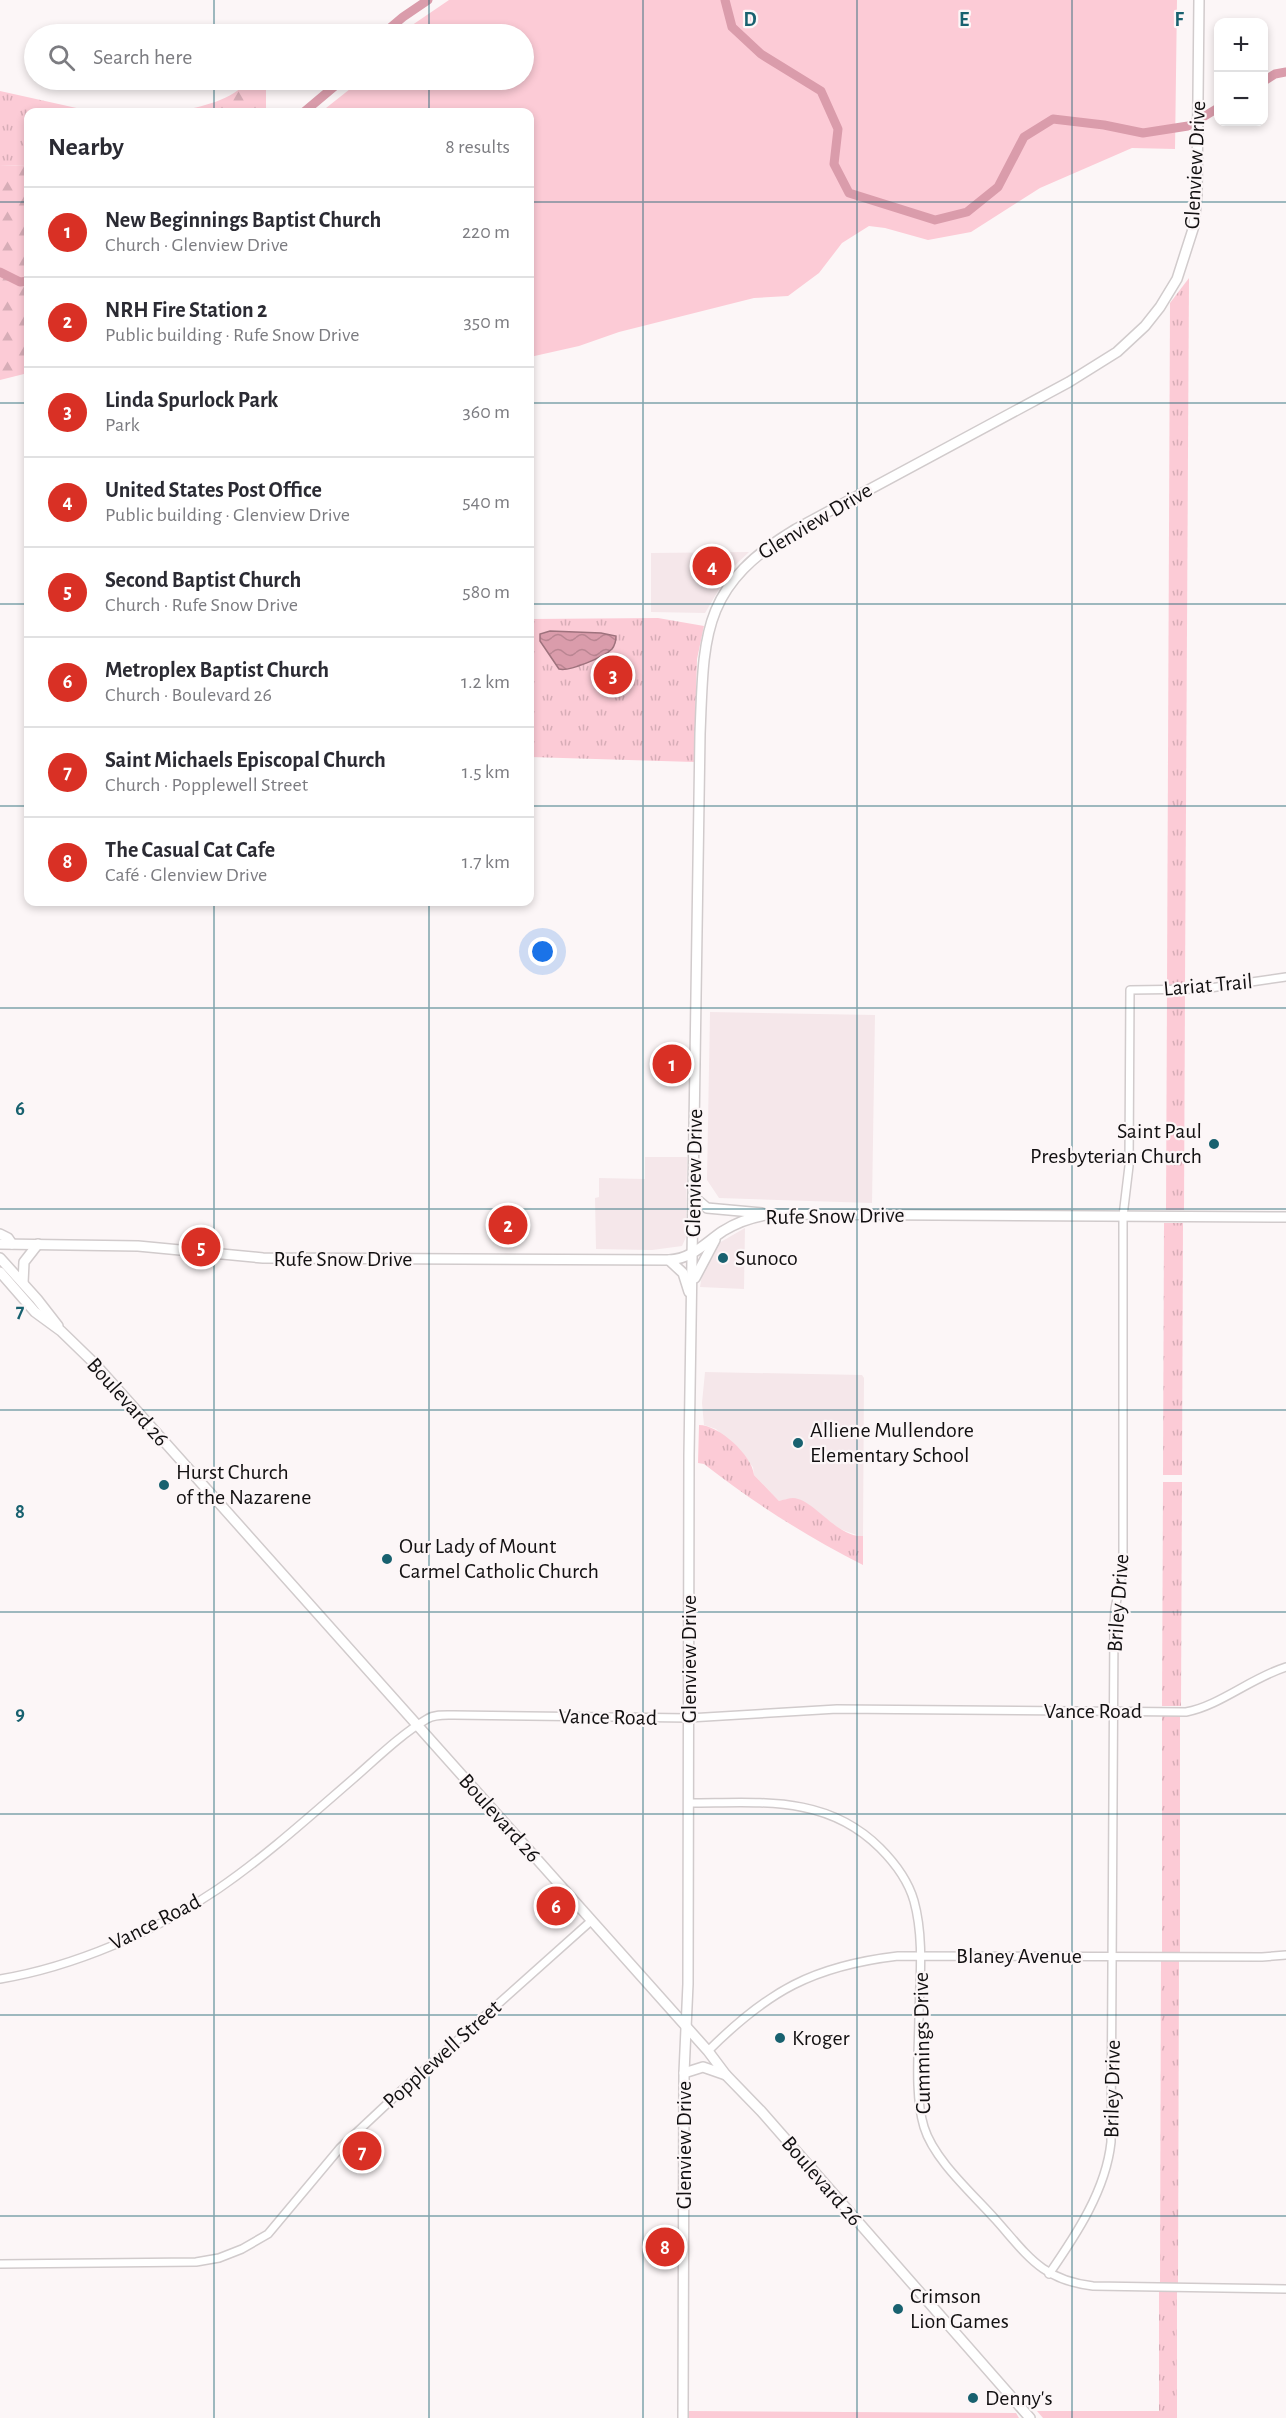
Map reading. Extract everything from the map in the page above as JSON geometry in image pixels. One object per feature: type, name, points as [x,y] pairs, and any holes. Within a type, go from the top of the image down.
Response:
[{"type":"main road","name":"Glenview Drive","points":[[683,2418],[684,2073],[688,1984],[689,1456],[700,734],[703,667],[711,619],[726,588],[759,552],[787,534],[1069,382],[1127,344],[1160,307],[1174,285],[1194,226],[1198,147],[1199,0]]},
{"type":"main road","points":[[694,1197],[707,1208],[773,1214]]},
{"type":"main road","name":"Rufe Snow Drive","points":[[0,1244],[138,1246],[263,1258],[669,1260],[693,1254],[741,1222],[757,1216],[773,1214],[1286,1216]]},
{"type":"main road","points":[[0,1234],[8,1238],[12,1244]]},
{"type":"main road","points":[[693,1283],[715,1238]]},
{"type":"main road","points":[[23,1283],[24,1262],[38,1244]]},
{"type":"main road","name":"Boulevard 26","points":[[0,1258],[61,1330],[95,1364],[708,2051],[726,2075],[761,2111],[1030,2418]]},
{"type":"main road","points":[[669,1260],[683,1273],[692,1307]]},
{"type":"main road","name":"Boulevard 26","points":[[0,1272],[35,1312],[61,1330]]},
{"type":"main road","points":[[684,2073],[708,2051]]},
{"type":"main road","points":[[684,2073],[703,2067],[726,2075]]},
{"type":"street","name":"Lariat Trail","points":[[1130,990],[1203,989],[1286,976]]},
{"type":"street","name":"Briley Drive","points":[[1049,2274],[1086,2214],[1110,2154],[1113,2091],[1115,1610],[1123,1568],[1123,1216],[1129,1166],[1130,990]]},
{"type":"street","name":"Vance Road","points":[[0,1979],[42,1972],[73,1962],[147,1929],[215,1892],[249,1868],[429,1717],[444,1715],[689,1718],[837,1709],[1196,1710],[1254,1679],[1286,1667]]},
{"type":"street","name":"Cummings Drive","points":[[688,1803],[789,1804],[821,1810],[851,1824],[890,1858],[906,1881],[914,1901],[918,1924],[920,2100],[924,2128],[930,2142],[945,2163],[1022,2249],[1049,2274],[1060,2280],[1093,2286],[1286,2289]]},
{"type":"street","name":"Popplewell Street","points":[[0,2264],[196,2262],[219,2258],[251,2244],[268,2234],[340,2148],[591,1921]]},
{"type":"street","name":"Blaney Avenue","points":[[708,2051],[739,2020],[763,2002],[801,1980],[872,1959],[920,1956],[1262,1957],[1286,1955]]},
{"type":"shaded area","points":[[749,552],[731,569],[705,613],[651,612],[651,553]]},
{"type":"shaded area","points":[[710,1012],[875,1015],[872,1203],[719,1198],[707,1180]]},
{"type":"shaded area","points":[[645,1157],[687,1157],[686,1237],[682,1246],[652,1250],[596,1249],[595,1198],[599,1197],[599,1178],[645,1179]]},
{"type":"shaded area","points":[[745,1228],[744,1289],[700,1287],[703,1269],[719,1243]]},
{"type":"shaded area","name":"Alliene Mullendore Elementary School","points":[[705,1372],[862,1375],[864,1378],[863,1536],[840,1529],[807,1505],[793,1498],[779,1501],[754,1475],[753,1467],[716,1429],[704,1425],[702,1403]]},
{"type":"green space","points":[[449,0],[1177,0],[1175,149],[1132,148],[1040,188],[971,232],[928,240],[869,226],[842,243],[819,273],[788,296],[754,298],[534,356],[534,108],[326,108],[349,90],[534,90],[534,24],[414,24]]},
{"type":"green space","points":[[238,90],[266,90],[266,108],[194,108],[225,98]]},
{"type":"green space","points":[[0,91],[76,108],[24,108],[24,166],[0,165]]},
{"type":"green space","points":[[0,165],[24,166],[24,374],[0,380]]},
{"type":"green space","points":[[1189,278],[1185,985],[1167,985],[1170,303]]},
{"type":"green space","points":[[658,618],[704,626],[697,659],[694,762],[534,757],[534,619]]},
{"type":"green space","points":[[1167,993],[1185,993],[1184,1210],[1166,1210]]},
{"type":"green space","points":[[1164,1223],[1183,1223],[1182,1475],[1163,1475]]},
{"type":"green space","points":[[699,1425],[716,1430],[733,1442],[747,1459],[754,1475],[779,1501],[793,1498],[801,1500],[844,1531],[863,1536],[863,1565],[781,1518],[704,1464],[698,1463]]},
{"type":"green space","points":[[1163,1482],[1182,1482],[1181,1706],[1162,1706]]},
{"type":"green space","points":[[1162,1715],[1180,1715],[1180,1953],[1162,1953]]},
{"type":"green space","points":[[1161,1961],[1179,1961],[1178,2284],[1160,2284]]},
{"type":"green space","points":[[1159,2291],[1177,2291],[1177,2418],[1043,2418],[1037,2411],[1159,2411]]},
{"type":"green space","points":[[688,2411],[1016,2413],[1019,2418],[688,2418]]},
{"type":"water","points":[[550,631],[601,633],[616,636],[616,640],[612,649],[602,656],[578,666],[559,669],[540,641],[540,634]]},
{"type":"waterway","points":[[395,24],[428,0]]},
{"type":"waterway","points":[[725,0],[732,27],[761,54],[821,91],[838,129],[834,164],[849,193],[935,220],[967,212],[998,187],[1024,137],[1053,119],[1104,125],[1143,133],[1188,126],[1214,110]]},
{"type":"waterway","points":[[1268,78],[1275,74],[1286,72]]},
{"type":"waterway","points":[[309,108],[330,90]]},
{"type":"waterway","points":[[0,272],[20,282],[24,282]]},
{"type":"place","name":"United States Post Office","points":[[712,566]]},
{"type":"place","name":"Linda Spurlock Park","points":[[613,675]]},
{"type":"place","name":"New Beginnings Baptist Church","points":[[672,1064]]},
{"type":"place","name":"Saint Paul Presbyterian Church","points":[[1214,1144]]},
{"type":"place","name":"NRH Fire Station 2","points":[[508,1225]]},
{"type":"place","name":"Second Baptist Church","points":[[201,1247]]},
{"type":"place","name":"Sunoco","points":[[723,1258]]},
{"type":"place","name":"Alliene Mullendore Elementary School","points":[[798,1443]]},
{"type":"place","name":"Hurst Church of the Nazarene","points":[[164,1485]]},
{"type":"place","name":"Our Lady of Mount Carmel Catholic Church","points":[[387,1559]]},
{"type":"place","name":"Metroplex Baptist Church","points":[[556,1906]]},
{"type":"place","name":"Kroger","points":[[780,2038]]},
{"type":"place","name":"Saint Michaels Episcopal Church","points":[[362,2151]]},
{"type":"place","name":"The Casual Cat Cafe","points":[[665,2247]]},
{"type":"place","name":"Crimson Lion Games","points":[[898,2309]]},
{"type":"place","name":"Denny's","points":[[973,2398]]}]
